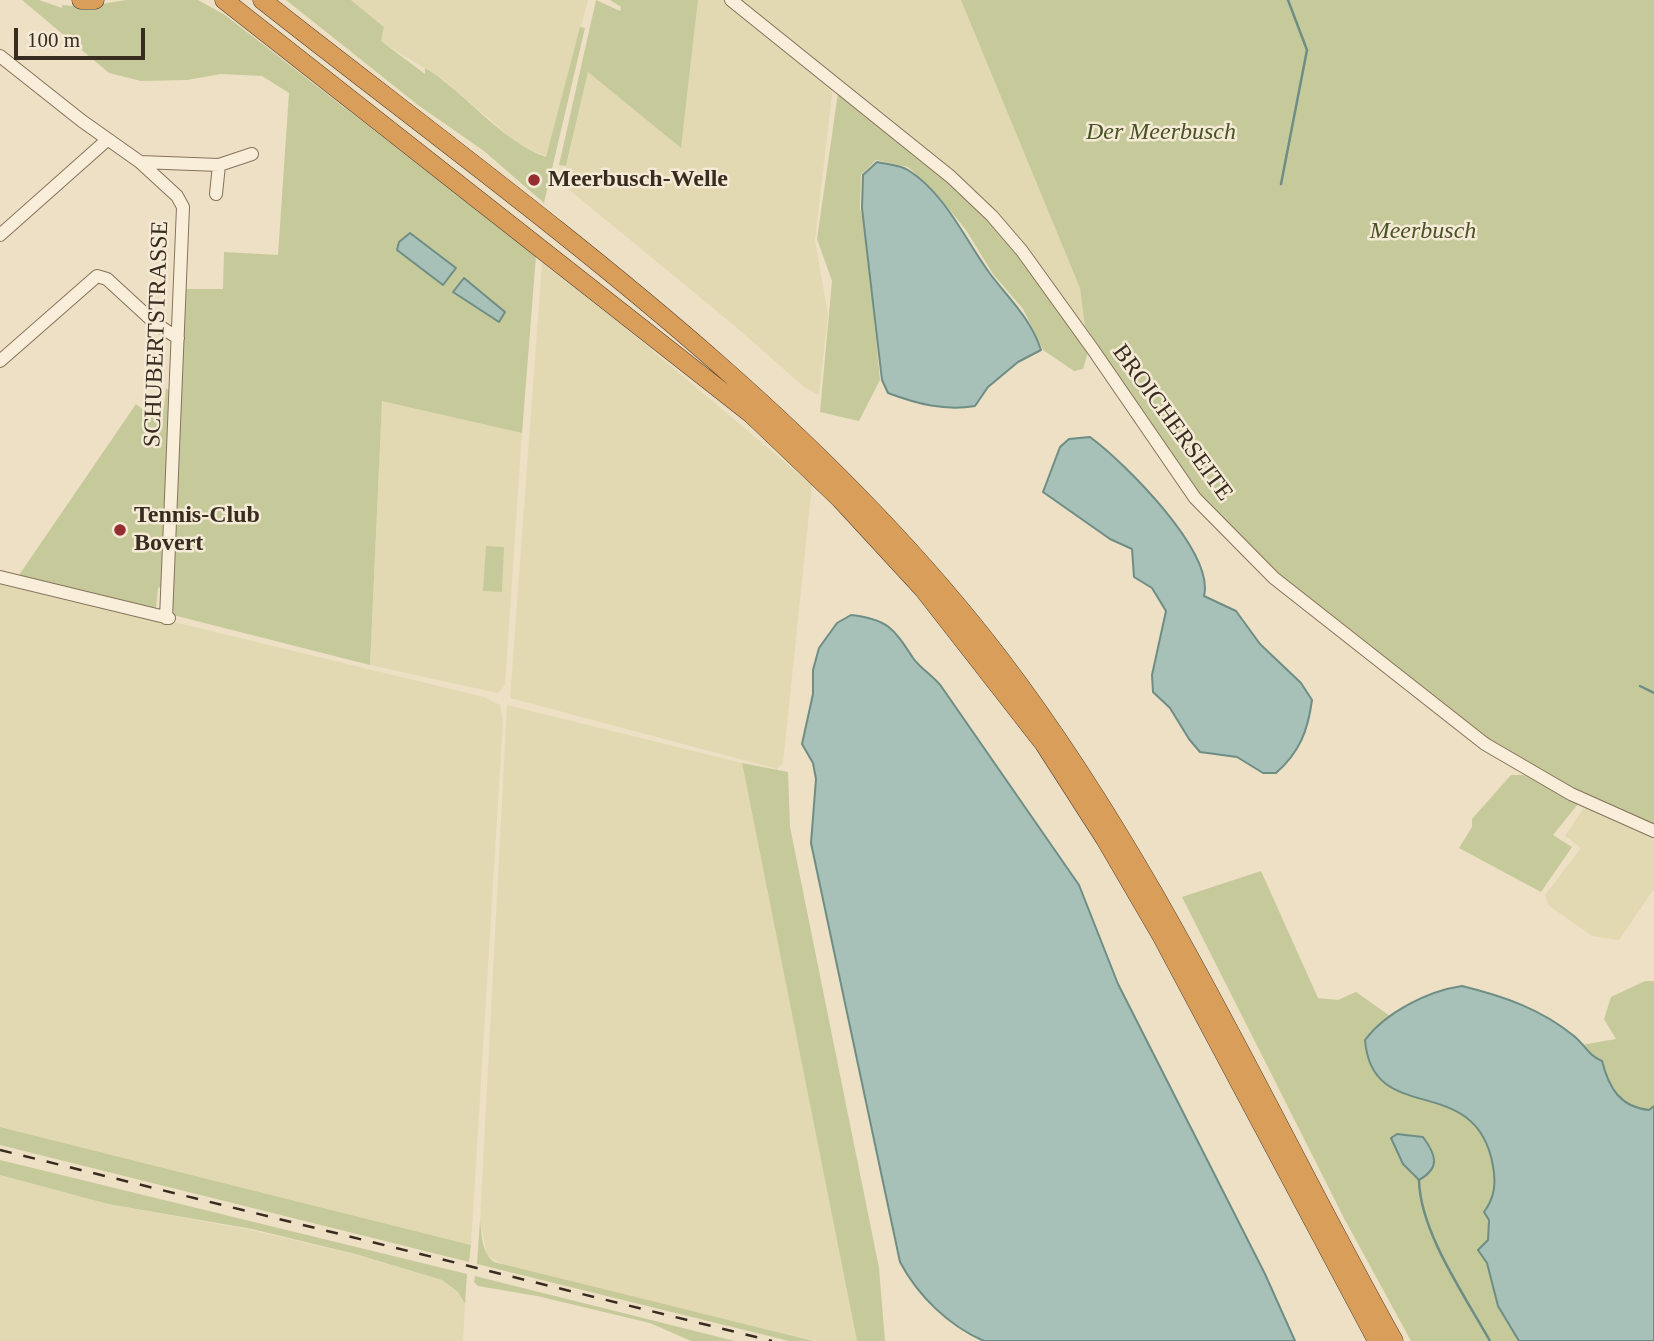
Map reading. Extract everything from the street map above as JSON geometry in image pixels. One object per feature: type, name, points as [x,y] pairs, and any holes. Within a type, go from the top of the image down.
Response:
[{"type":"highway","points":[[82,0],[95,0]]},
{"type":"highway","points":[[210,0],[270,45],[291,52]]},
{"type":"highway","points":[[224,0],[751,414],[840,499],[923,589],[1044,744],[1105,839],[1175,960],[1377,1341]]},
{"type":"highway","points":[[262,0],[640,299],[760,401],[851,488],[958,607],[1058,737],[1118,830],[1176,929],[1394,1341]]},
{"type":"highway","points":[[278,0],[310,27],[331,54]]},
{"type":"street","name":"BROICHERSEITE","points":[[731,0],[951,177],[992,216],[1022,251],[1094,351],[1179,476],[1252,559],[1469,734],[1571,794],[1654,831]]},
{"type":"street","name":"SCHUBERTSTRASSE","points":[[0,56],[107,140],[113,141],[140,162],[177,196],[183,207],[167,618],[0,577]]},
{"type":"street","points":[[0,234],[107,140]]},
{"type":"street","points":[[140,162],[219,164],[252,154]]},
{"type":"street","points":[[216,194],[219,164]]},
{"type":"street","points":[[0,360],[97,276],[107,279],[156,324],[178,338]]},
{"type":"shaded area","points":[[351,0],[588,0],[547,157],[517,143],[444,80],[380,41],[384,27]]},
{"type":"shaded area","points":[[698,0],[724,0],[833,86],[815,240],[828,315],[819,395],[804,387],[736,327],[567,188],[563,181],[588,72],[681,147]]},
{"type":"shaded area","points":[[735,0],[963,0],[1080,281],[1097,338],[1091,342],[1024,249]]},
{"type":"shaded area","points":[[542,263],[621,324],[812,485],[783,763],[777,769],[510,698]]},
{"type":"shaded area","points":[[382,400],[522,433],[505,685],[498,693],[370,665]]},
{"type":"shaded area","points":[[0,580],[484,697],[500,705],[503,721],[471,1245],[0,1127]]},
{"type":"shaded area","points":[[507,705],[742,763],[857,1341],[817,1341],[511,1268],[487,1256],[480,1220]]},
{"type":"shaded area","points":[[1585,806],[1654,835],[1654,889],[1619,940],[1592,936],[1548,905],[1545,895],[1581,848],[1565,836]]},
{"type":"shaded area","points":[[0,1175],[108,1204],[251,1230],[356,1255],[442,1280],[458,1292],[465,1304],[463,1341],[0,1341]]},
{"type":"green space","points":[[22,0],[39,0],[62,8],[62,5],[85,7],[126,0],[198,0],[225,15],[536,256],[522,433],[382,401],[370,665],[173,615],[168,609],[182,289],[223,289],[224,252],[278,255],[289,93],[262,76],[221,74],[187,80],[141,81],[109,73]]},
{"type":"green space","points":[[286,0],[351,0],[384,27],[381,41],[425,74],[425,68],[441,79],[513,140],[546,157],[580,27],[585,28],[544,203],[484,151],[418,105]]},
{"type":"green space","points":[[596,0],[620,11],[621,7],[610,0],[698,0],[681,148],[588,72],[566,166],[559,165]]},
{"type":"green space","name":"Meerbusch","points":[[961,0],[1654,0],[1654,827],[1625,816],[1486,744],[1274,577],[1197,498],[1098,352],[1099,346],[1085,326],[1080,288]]},
{"type":"green space","points":[[838,93],[949,180],[1001,232],[1088,352],[1083,369],[1074,371],[1043,350],[1023,309],[993,274],[966,230],[935,192],[908,167],[876,160],[861,175],[860,208],[866,233],[880,380],[859,421],[820,412],[832,281],[817,239]]},
{"type":"green space","name":"Tennis-Club Bovert","points":[[166,388],[174,394],[164,586],[158,588],[156,609],[17,578],[136,404],[162,425]]},
{"type":"green space","points":[[486,546],[504,547],[502,592],[483,591]]},
{"type":"green space","points":[[742,763],[788,772],[790,827],[879,1268],[885,1341],[857,1341]]},
{"type":"green space","points":[[1511,775],[1524,775],[1578,804],[1553,835],[1572,847],[1541,892],[1459,848],[1472,827],[1472,819]]},
{"type":"green space","points":[[1261,871],[1318,998],[1338,1000],[1356,992],[1390,1016],[1374,1029],[1391,1087],[1456,1111],[1469,1119],[1479,1130],[1493,1166],[1494,1184],[1493,1196],[1485,1212],[1489,1220],[1488,1240],[1479,1250],[1487,1262],[1519,1341],[1411,1341],[1345,1220],[1182,897]],"holes":[[[1397,1134],[1423,1137],[1435,1163],[1430,1171],[1414,1177],[1403,1164]]]},
{"type":"green space","points":[[1645,981],[1654,981],[1654,1106],[1649,1110],[1630,1105],[1623,1100],[1612,1088],[1602,1061],[1588,1055],[1581,1045],[1616,1039],[1604,1019],[1611,997]]},
{"type":"green space","points":[[0,1127],[471,1245],[469,1262],[0,1145]]},
{"type":"green space","points":[[0,1160],[467,1274],[465,1304],[458,1292],[442,1280],[355,1254],[252,1229],[108,1204],[0,1175]]},
{"type":"green space","points":[[480,1220],[484,1248],[494,1262],[814,1341],[789,1341],[477,1264]]},
{"type":"green space","points":[[475,1276],[735,1341],[691,1341],[650,1323],[537,1296],[478,1286],[474,1282]]},
{"type":"water","points":[[877,162],[908,170],[933,192],[954,218],[991,275],[1026,319],[1037,339],[1041,350],[1018,362],[988,387],[975,406],[931,406],[888,393],[882,380],[862,208],[863,175]]},
{"type":"water","points":[[410,233],[456,268],[443,285],[397,250],[399,242]]},
{"type":"water","points":[[464,278],[505,312],[499,322],[453,292]]},
{"type":"water","points":[[1090,437],[1124,466],[1182,533],[1196,556],[1204,578],[1204,596],[1236,611],[1260,644],[1301,683],[1312,700],[1302,740],[1276,773],[1263,773],[1237,757],[1200,752],[1170,708],[1153,692],[1152,675],[1166,611],[1152,588],[1134,577],[1132,549],[1110,539],[1043,492],[1060,447],[1069,439]]},
{"type":"water","points":[[851,615],[874,619],[889,627],[916,662],[941,686],[1079,885],[1118,984],[1265,1274],[1295,1341],[984,1341],[959,1327],[936,1309],[907,1275],[900,1262],[811,843],[816,779],[813,763],[802,744],[813,694],[813,670],[819,648],[837,623]]},
{"type":"water","points":[[1462,986],[1507,999],[1548,1018],[1574,1036],[1602,1061],[1612,1088],[1623,1100],[1630,1105],[1649,1110],[1654,1106],[1654,1341],[1519,1341],[1498,1306],[1487,1263],[1478,1250],[1488,1240],[1489,1220],[1484,1212],[1494,1184],[1493,1166],[1483,1136],[1467,1118],[1447,1107],[1386,1084],[1372,1067],[1365,1040],[1384,1020],[1409,1004]]},
{"type":"water","points":[[1397,1134],[1423,1137],[1431,1150],[1433,1166],[1419,1180],[1403,1164],[1391,1138]]},
{"type":"waterway","points":[[1281,184],[1307,50],[1288,0]]},
{"type":"waterway","points":[[1640,686],[1654,693]]},
{"type":"waterway","points":[[1419,1180],[1421,1200],[1435,1242],[1490,1341]]},
{"type":"railway","points":[[0,1150],[772,1341]]},
{"type":"place","name":"Meerbusch-Welle","points":[[534,180]]},
{"type":"place","name":"Tennis-Club Bovert","points":[[120,530]]},
{"type":"park label","name":"Der Meerbusch","points":[[1161,133]]}]
